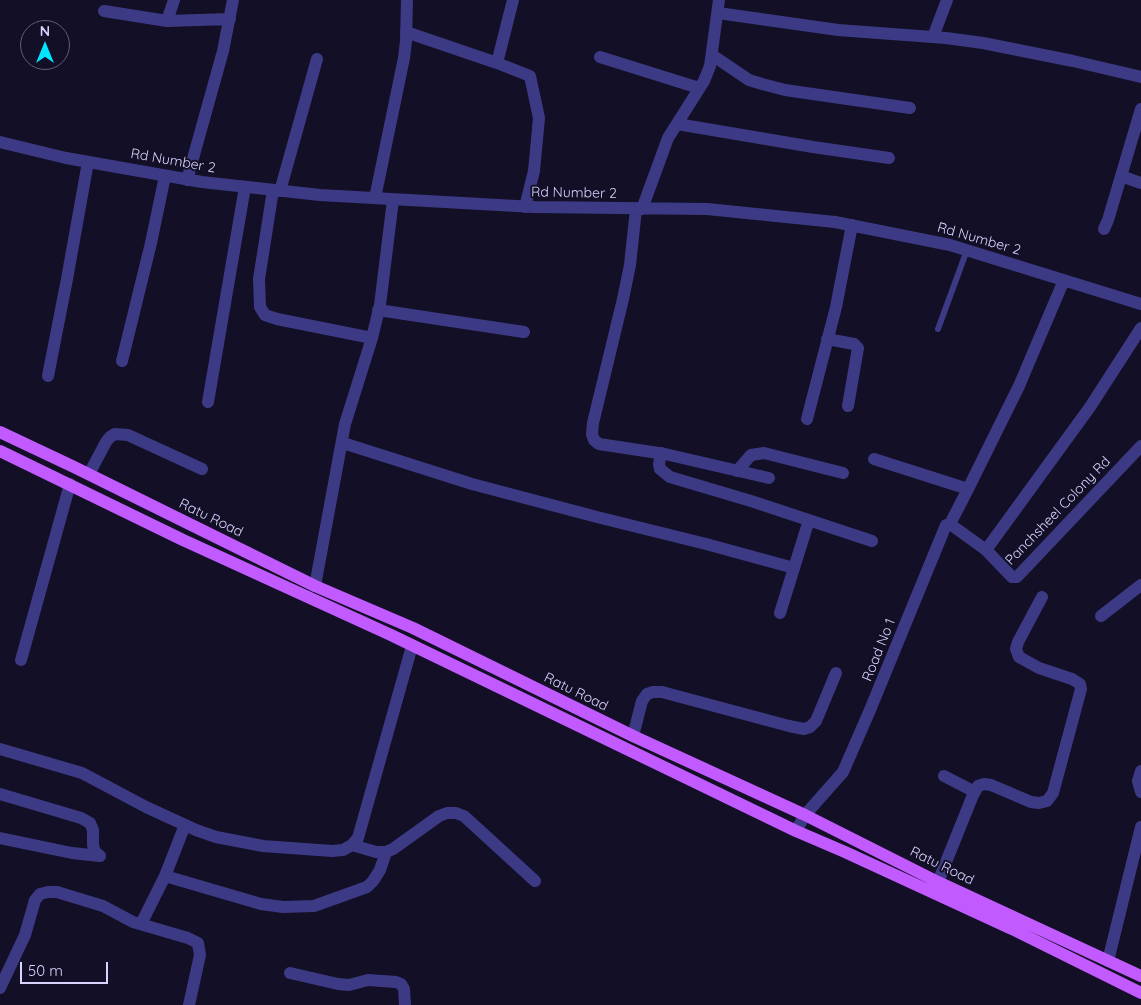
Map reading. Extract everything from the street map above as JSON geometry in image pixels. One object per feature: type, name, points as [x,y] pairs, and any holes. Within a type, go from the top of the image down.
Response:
[{"type":"main road","name":"Ratu Road","points":[[0,432],[315,586],[413,628],[633,736],[805,815],[938,882],[1141,976]]},
{"type":"main road","name":"Ratu Road","points":[[0,451],[192,544],[412,646],[796,831],[1003,925],[1141,993]]},
{"type":"street","points":[[167,21],[174,0]]},
{"type":"street","points":[[187,180],[223,51],[234,0]]},
{"type":"street","points":[[375,198],[404,58],[407,0]]},
{"type":"street","points":[[497,63],[513,0]]},
{"type":"street","points":[[719,0],[710,66],[699,88],[668,138],[639,209],[623,299],[592,434],[594,440],[599,444],[661,453],[768,478]]},
{"type":"street","points":[[933,37],[947,0]]},
{"type":"street","points":[[104,12],[167,21],[230,19]]},
{"type":"street","points":[[718,13],[838,30],[933,37],[983,43],[1141,76]]},
{"type":"street","points":[[406,32],[530,76],[539,118],[534,171],[525,207]]},
{"type":"street","points":[[712,55],[749,80],[762,84],[785,90],[910,108]]},
{"type":"street","points":[[600,57],[699,88]]},
{"type":"street","points":[[317,59],[277,190],[259,279],[260,307],[265,315],[277,319],[372,338]]},
{"type":"street","points":[[1104,229],[1141,109]]},
{"type":"street","points":[[677,124],[889,158]]},
{"type":"street","name":"Rd Number 2","points":[[0,142],[88,162],[187,180],[320,195],[525,207],[707,209],[835,222],[950,245],[1141,304]]},
{"type":"street","points":[[48,376],[88,162]]},
{"type":"street","points":[[122,361],[151,243],[164,176]]},
{"type":"street","points":[[1121,176],[1141,183]]},
{"type":"street","points":[[208,402],[245,187]]},
{"type":"street","points":[[315,586],[345,424],[372,338],[378,310],[393,200]]},
{"type":"street","points":[[807,419],[828,338],[852,226]]},
{"type":"street","name":"Road No 1","points":[[796,831],[805,815],[843,772],[946,525],[950,524],[968,490],[1019,386],[1064,280]]},
{"type":"street","points":[[378,310],[524,332]]},
{"type":"street","points":[[986,550],[1090,407],[1141,328]]},
{"type":"street","points":[[828,338],[854,344],[858,348],[848,406]]},
{"type":"street","points":[[89,474],[106,442],[115,434],[128,435],[202,469]]},
{"type":"street","points":[[343,442],[472,484],[794,568]]},
{"type":"street","name":"Panchsheel Colony Rd","points":[[950,524],[986,550],[1012,577],[1018,577],[1141,446]]},
{"type":"street","points":[[661,453],[660,469],[670,477],[872,541]]},
{"type":"street","points":[[737,471],[751,455],[764,453],[843,473]]},
{"type":"street","points":[[874,459],[968,490]]},
{"type":"street","points":[[21,660],[70,484]]},
{"type":"street","points":[[780,613],[809,520]]},
{"type":"street","points":[[1100,616],[1141,585]]},
{"type":"street","points":[[938,882],[978,786],[984,784],[991,785],[1031,802],[1040,803],[1047,801],[1053,793],[1081,689],[1080,684],[1072,679],[1039,668],[1019,658],[1016,649],[1018,642],[1042,597]]},
{"type":"street","points":[[0,749],[93,778],[185,826],[216,837],[263,846],[332,851],[343,850],[352,845],[358,838],[412,646]]},
{"type":"street","points":[[633,736],[642,701],[647,694],[653,692],[662,692],[804,729],[810,727],[816,721],[836,673]]},
{"type":"street","points":[[1140,790],[1138,781],[1141,771]]},
{"type":"street","points":[[944,776],[975,792]]},
{"type":"street","points":[[0,794],[81,818],[90,823],[93,830],[95,852],[100,856],[72,853],[0,838]]},
{"type":"street","points":[[352,845],[376,852],[386,852],[439,816],[447,813],[456,813],[464,816],[534,881]]},
{"type":"street","points":[[141,924],[165,876],[185,826]]},
{"type":"street","points":[[1108,960],[1141,827]]},
{"type":"street","points":[[165,876],[261,904],[283,907],[314,906],[367,887],[380,870],[386,852]]},
{"type":"street","points":[[0,988],[25,935],[36,900],[40,894],[57,892],[103,906],[141,924],[188,938],[198,943],[200,955],[189,1005]]},
{"type":"street","points":[[290,973],[338,984],[368,980],[396,982],[402,984],[404,989],[405,1005]]},
{"type":"lane","points":[[938,329],[967,250]]}]
